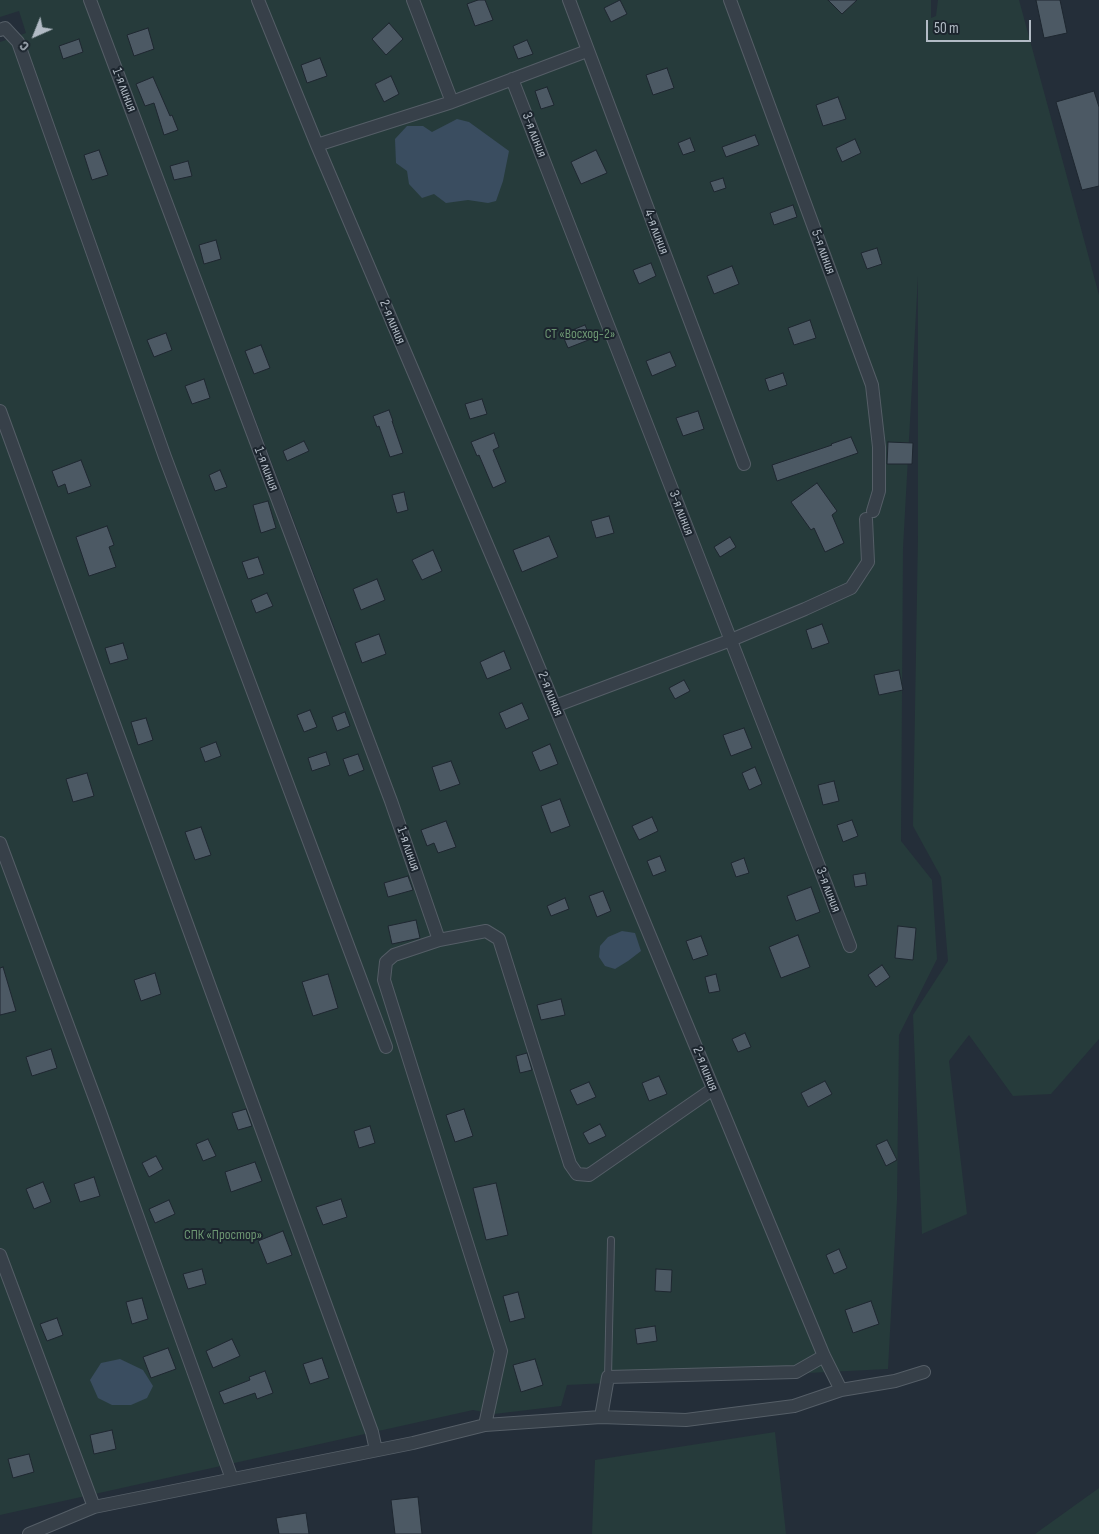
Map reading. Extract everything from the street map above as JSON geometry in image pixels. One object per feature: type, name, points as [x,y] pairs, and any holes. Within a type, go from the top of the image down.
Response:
[{"type":"street","name":"1-я линия","points":[[90,0],[391,801],[439,940]]},
{"type":"street","name":"2-я линия","points":[[258,0],[317,145],[555,706],[824,1356],[841,1390]]},
{"type":"street","points":[[414,0],[452,102]]},
{"type":"street","name":"4-я линия","points":[[569,0],[587,52],[744,464]]},
{"type":"street","name":"5-я линия","points":[[555,706],[731,640],[851,588],[868,562],[870,515],[879,491],[878,446],[872,385],[730,0]]},
{"type":"street","points":[[0,30],[5,28],[18,42],[168,466],[386,1047]]},
{"type":"street","points":[[317,145],[452,102],[587,52]]},
{"type":"street","name":"3-я линия","points":[[512,79],[850,946]]},
{"type":"street","points":[[0,411],[368,1423],[376,1450]]},
{"type":"street","points":[[0,843],[232,1479]]},
{"type":"street","points":[[485,1425],[501,1351],[384,980],[386,962],[394,954],[439,940],[486,931],[499,940],[570,1164],[577,1174],[590,1175],[713,1089]]},
{"type":"street","points":[[0,1255],[94,1507]]},
{"type":"street","points":[[601,1417],[608,1377],[796,1372],[824,1356]]},
{"type":"street","points":[[29,1534],[94,1507],[376,1450],[485,1425],[601,1417],[686,1420],[794,1406],[841,1390],[895,1381],[924,1372]]},
{"type":"lane","points":[[608,1377],[610,1240]]},
{"type":"green space","points":[[0,0],[84,0],[331,650],[341,645],[96,0],[931,0],[931,18],[936,16],[938,0],[1019,0],[1099,295],[1099,1039],[1051,1094],[1013,1096],[969,1035],[949,1061],[967,1214],[922,1234],[913,1015],[948,961],[941,877],[913,826],[918,536],[918,276],[903,548],[901,841],[932,880],[937,959],[899,1035],[897,1200],[888,1369],[567,1385],[561,1406],[494,1414],[473,1410],[0,1515],[0,42],[26,33],[19,11],[0,17]]},
{"type":"green space","points":[[775,1432],[786,1534],[592,1534],[595,1460]]},
{"type":"green space","points":[[1099,1488],[1099,1534],[1035,1534]]},
{"type":"water","points":[[457,119],[469,122],[509,151],[503,181],[496,201],[488,203],[468,200],[446,203],[434,194],[422,198],[409,184],[407,171],[396,163],[395,139],[407,126],[423,126],[432,132]]},
{"type":"water","points":[[622,931],[635,933],[641,951],[615,969],[605,966],[599,957],[600,946],[608,937]]},
{"type":"water","points":[[120,1359],[143,1370],[153,1386],[147,1398],[131,1405],[112,1405],[98,1398],[90,1380],[101,1363]]},
{"type":"building","points":[[478,0],[485,0],[493,20],[475,26],[467,4]]},
{"type":"building","points":[[620,0],[627,14],[611,22],[604,8]]},
{"type":"building","points":[[828,0],[857,0],[842,14]]},
{"type":"building","points":[[1036,0],[1060,0],[1067,33],[1044,38]]},
{"type":"building","points":[[389,23],[403,39],[386,55],[372,39]]},
{"type":"building","points":[[148,28],[154,49],[134,56],[127,35]]},
{"type":"building","points":[[79,39],[83,52],[63,59],[59,46]]},
{"type":"building","points":[[527,40],[533,54],[518,59],[513,46]]},
{"type":"building","points":[[320,58],[327,76],[307,83],[301,65]]},
{"type":"building","points":[[667,68],[674,88],[653,95],[646,75]]},
{"type":"building","points":[[391,76],[399,94],[384,102],[375,84]]},
{"type":"building","points":[[153,77],[178,130],[164,135],[154,103],[145,106],[136,84]]},
{"type":"building","points":[[547,87],[554,105],[541,109],[535,91]]},
{"type":"building","points":[[1094,91],[1099,107],[1099,186],[1082,190],[1056,102]]},
{"type":"building","points":[[838,97],[846,119],[823,126],[816,105]]},
{"type":"building","points":[[755,135],[759,145],[726,157],[722,147]]},
{"type":"building","points":[[690,138],[695,151],[683,155],[678,143]]},
{"type":"building","points":[[855,139],[861,153],[842,162],[836,148]]},
{"type":"building","points":[[99,150],[108,175],[92,180],[84,155]]},
{"type":"building","points":[[596,150],[607,173],[581,184],[571,162]]},
{"type":"building","points":[[188,161],[192,176],[174,180],[170,166]]},
{"type":"building","points":[[723,178],[726,188],[714,192],[710,182]]},
{"type":"building","points":[[793,205],[797,217],[774,225],[770,213]]},
{"type":"building","points":[[216,240],[221,259],[204,264],[199,245]]},
{"type":"building","points":[[877,248],[882,264],[867,269],[861,253]]},
{"type":"building","points":[[651,263],[656,276],[639,284],[633,270]]},
{"type":"building","points":[[732,266],[739,284],[714,294],[707,276]]},
{"type":"building","points":[[810,320],[816,338],[794,345],[788,328]]},
{"type":"building","points":[[585,325],[591,339],[568,348],[562,334]]},
{"type":"building","points":[[166,333],[172,350],[154,357],[147,340]]},
{"type":"building","points":[[261,345],[270,368],[254,374],[245,351]]},
{"type":"building","points":[[670,352],[676,366],[652,376],[646,361]]},
{"type":"building","points":[[783,373],[787,385],[769,391],[765,379]]},
{"type":"building","points":[[204,379],[210,398],[192,404],[185,386]]},
{"type":"building","points":[[482,399],[487,414],[470,419],[465,404]]},
{"type":"building","points":[[389,410],[403,453],[390,457],[379,426],[377,427],[373,416]]},
{"type":"building","points":[[698,411],[704,429],[683,436],[676,418]]},
{"type":"building","points":[[494,433],[499,447],[493,450],[506,482],[493,488],[479,455],[477,456],[471,442]]},
{"type":"building","points":[[851,437],[858,453],[777,481],[772,465]]},
{"type":"building","points":[[304,441],[309,451],[287,461],[283,451]]},
{"type":"building","points":[[888,442],[913,443],[912,464],[887,464]]},
{"type":"building","points":[[81,460],[91,486],[68,494],[65,484],[58,487],[52,471]]},
{"type":"building","points":[[220,470],[227,487],[215,491],[209,475]]},
{"type":"building","points":[[817,483],[837,511],[832,515],[844,543],[825,552],[814,528],[811,530],[791,502]]},
{"type":"building","points":[[404,492],[408,510],[397,513],[392,495]]},
{"type":"building","points":[[268,501],[276,528],[261,533],[253,505]]},
{"type":"building","points":[[609,516],[614,533],[596,538],[591,521]]},
{"type":"building","points":[[107,526],[114,545],[109,547],[116,567],[89,576],[76,537]]},
{"type":"building","points":[[549,536],[558,557],[522,572],[513,550]]},
{"type":"building","points":[[730,537],[736,547],[720,557],[714,547]]},
{"type":"building","points":[[433,550],[442,571],[422,580],[412,560]]},
{"type":"building","points":[[258,557],[264,574],[248,579],[242,562]]},
{"type":"building","points":[[377,579],[385,600],[361,610],[353,589]]},
{"type":"building","points":[[267,593],[273,606],[256,613],[251,600]]},
{"type":"building","points":[[822,624],[829,643],[812,649],[806,630]]},
{"type":"building","points":[[379,634],[386,654],[362,663],[355,643]]},
{"type":"building","points":[[123,643],[128,659],[110,664],[105,648]]},
{"type":"building","points":[[504,651],[511,669],[487,679],[480,662]]},
{"type":"building","points":[[899,670],[903,690],[879,695],[874,675]]},
{"type":"building","points":[[684,680],[690,691],[675,699],[669,688]]},
{"type":"building","points":[[522,703],[529,719],[506,729],[499,713]]},
{"type":"building","points":[[310,710],[317,727],[304,732],[297,715]]},
{"type":"building","points":[[345,712],[350,726],[337,731],[332,717]]},
{"type":"building","points":[[146,718],[153,740],[138,745],[131,722]]},
{"type":"building","points":[[744,728],[752,748],[731,756],[723,735]]},
{"type":"building","points":[[216,742],[221,756],[205,762],[200,748]]},
{"type":"building","points":[[550,744],[558,764],[540,771],[532,752]]},
{"type":"building","points":[[326,752],[330,765],[312,771],[308,758]]},
{"type":"building","points":[[358,754],[364,770],[349,776],[343,759]]},
{"type":"building","points":[[451,761],[460,784],[440,791],[432,767]]},
{"type":"building","points":[[755,767],[762,784],[749,790],[742,773]]},
{"type":"building","points":[[87,773],[94,796],[73,802],[66,779]]},
{"type":"building","points":[[834,781],[839,801],[823,805],[818,785]]},
{"type":"building","points":[[560,799],[570,826],[551,833],[541,806]]},
{"type":"building","points":[[652,817],[658,831],[639,840],[632,826]]},
{"type":"building","points":[[852,820],[858,836],[843,842],[837,825]]},
{"type":"building","points":[[446,821],[456,847],[438,853],[434,843],[427,846],[421,830]]},
{"type":"building","points":[[201,827],[211,855],[195,860],[185,832]]},
{"type":"building","points":[[660,856],[666,871],[653,876],[647,861]]},
{"type":"building","points":[[744,858],[749,873],[736,877],[731,863]]},
{"type":"building","points":[[865,873],[867,885],[855,887],[853,875]]},
{"type":"building","points":[[408,876],[413,890],[388,897],[384,883]]},
{"type":"building","points":[[811,887],[820,912],[796,921],[787,896]]},
{"type":"building","points":[[603,891],[611,911],[597,917],[589,896]]},
{"type":"building","points":[[565,898],[569,909],[551,916],[547,906]]},
{"type":"building","points":[[416,920],[420,938],[392,944],[388,926]]},
{"type":"building","points":[[898,926],[916,928],[913,960],[895,958]]},
{"type":"building","points":[[798,935],[810,967],[781,978],[769,947]]},
{"type":"building","points":[[701,936],[708,955],[693,960],[686,941]]},
{"type":"building","points":[[882,965],[890,977],[876,987],[868,975]]},
{"type":"building","points":[[3,967],[16,1011],[0,1015],[0,968]]},
{"type":"building","points":[[155,973],[161,994],[141,1001],[134,980]]},
{"type":"building","points":[[328,974],[338,1008],[313,1016],[302,982]]},
{"type":"building","points":[[716,974],[720,991],[709,993],[705,977]]},
{"type":"building","points":[[561,999],[565,1015],[541,1020],[537,1005]]},
{"type":"building","points":[[745,1033],[751,1047],[738,1052],[732,1039]]},
{"type":"building","points":[[51,1049],[57,1068],[32,1076],[26,1057]]},
{"type":"building","points":[[527,1053],[532,1070],[520,1073],[516,1056]]},
{"type":"building","points":[[659,1076],[667,1094],[649,1101],[642,1083]]},
{"type":"building","points":[[825,1081],[832,1094],[808,1107],[801,1093]]},
{"type":"building","points":[[589,1082],[596,1097],[577,1105],[570,1090]]},
{"type":"building","points":[[246,1109],[252,1126],[238,1130],[232,1113]]},
{"type":"building","points":[[464,1109],[473,1136],[455,1142],[446,1115]]},
{"type":"building","points":[[600,1124],[606,1136],[589,1144],[583,1133]]},
{"type":"building","points":[[370,1126],[375,1143],[359,1148],[354,1131]]},
{"type":"building","points":[[208,1139],[216,1156],[203,1161],[196,1144]]},
{"type":"building","points":[[887,1140],[897,1160],[886,1166],[876,1145]]},
{"type":"building","points":[[156,1156],[163,1169],[149,1177],[142,1163]]},
{"type":"building","points":[[255,1162],[262,1181],[231,1192],[225,1172]]},
{"type":"building","points":[[94,1177],[100,1196],[80,1202],[74,1184]]},
{"type":"building","points":[[43,1182],[51,1202],[34,1209],[26,1189]]},
{"type":"building","points":[[496,1183],[508,1235],[486,1240],[473,1188]]},
{"type":"building","points":[[341,1199],[347,1217],[323,1225],[316,1207]]},
{"type":"building","points":[[169,1200],[175,1214],[155,1223],[149,1209]]},
{"type":"building","points":[[283,1231],[292,1255],[267,1264],[258,1241]]},
{"type":"building","points":[[839,1249],[847,1268],[834,1274],[826,1255]]},
{"type":"building","points":[[202,1269],[206,1284],[188,1289],[183,1274]]},
{"type":"building","points":[[656,1269],[672,1270],[671,1292],[655,1291]]},
{"type":"building","points":[[518,1292],[525,1318],[510,1322],[503,1296]]},
{"type":"building","points":[[142,1298],[148,1319],[132,1324],[126,1302]]},
{"type":"building","points":[[871,1301],[879,1324],[853,1333],[845,1310]]},
{"type":"building","points":[[57,1318],[63,1335],[47,1341],[40,1324]]},
{"type":"building","points":[[655,1326],[657,1341],[637,1344],[635,1329]]},
{"type":"building","points":[[232,1339],[240,1356],[213,1368],[206,1351]]},
{"type":"building","points":[[168,1348],[176,1369],[151,1378],[143,1357]]},
{"type":"building","points":[[322,1358],[329,1378],[310,1384],[303,1364]]},
{"type":"building","points":[[535,1359],[543,1385],[521,1392],[513,1365]]},
{"type":"building","points":[[265,1371],[273,1393],[257,1399],[255,1393],[224,1404],[219,1392],[250,1380],[249,1377]]},
{"type":"building","points":[[112,1430],[116,1449],[94,1454],[90,1435]]},
{"type":"building","points":[[29,1454],[34,1472],[13,1478],[8,1459]]},
{"type":"building","points":[[418,1497],[422,1534],[395,1534],[391,1500]]},
{"type":"building","points":[[306,1513],[309,1534],[279,1534],[276,1518]]},
{"type":"park label","name":"СТ «Восход-2»","points":[[580,334]]},
{"type":"park label","name":"СПК «Простор»","points":[[223,1235]]}]
